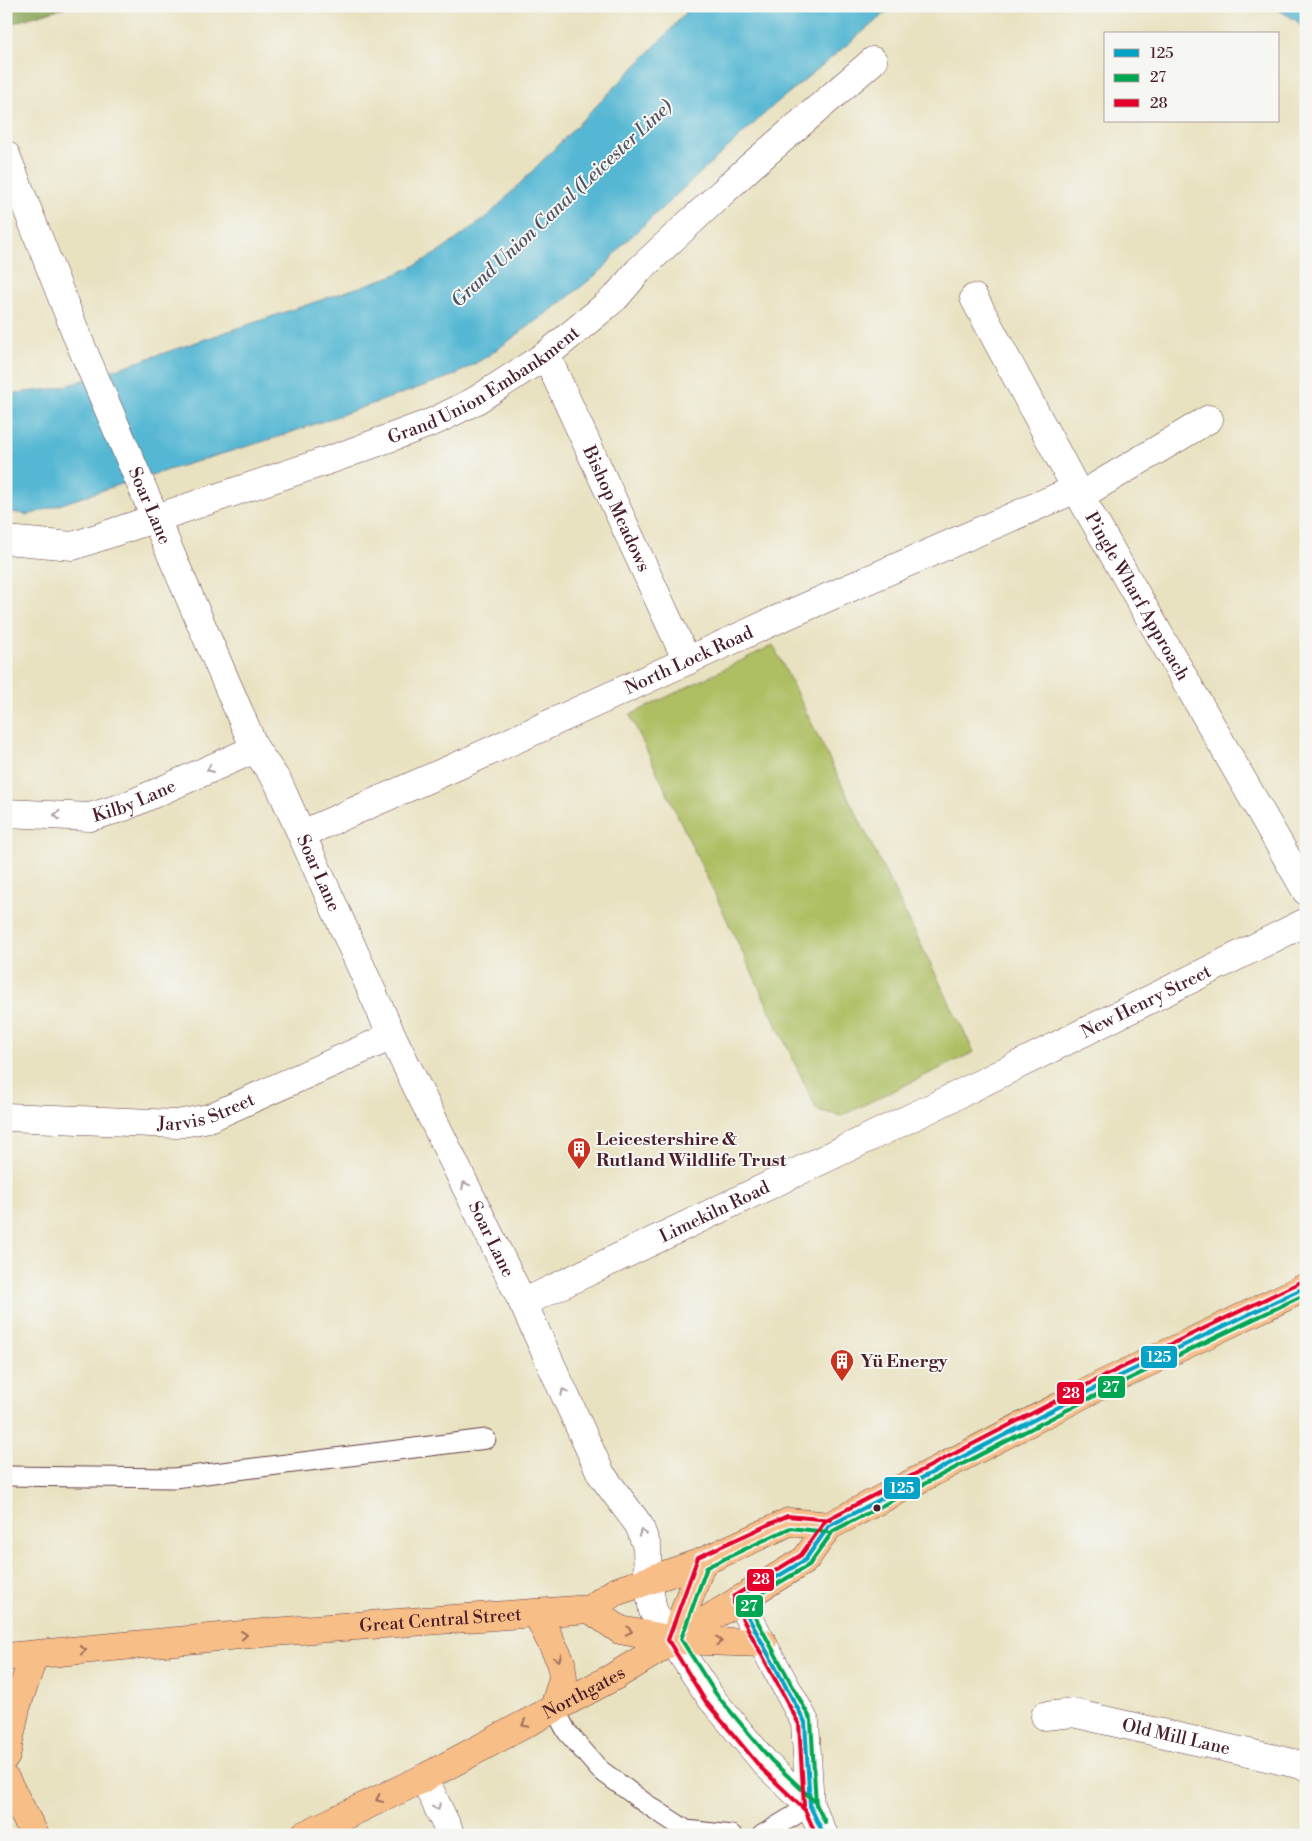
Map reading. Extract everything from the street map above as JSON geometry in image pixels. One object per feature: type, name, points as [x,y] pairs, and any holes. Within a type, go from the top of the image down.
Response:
[{"type":"main road","points":[[829,1526],[1102,1384],[1306,1287]]},
{"type":"main road","name":"Great Central Street","points":[[6,1658],[273,1632],[590,1609],[615,1592],[702,1562],[789,1522],[829,1526]]},
{"type":"main road","name":"Northgates","points":[[304,1835],[424,1778],[606,1681],[805,1560],[829,1526]]},
{"type":"main road","points":[[674,1640],[702,1562]]},
{"type":"main road","points":[[590,1609],[620,1630],[674,1640],[763,1643]]},
{"type":"main road","points":[[537,1614],[561,1662],[562,1678],[554,1708]]},
{"type":"main road","points":[[6,1756],[16,1708],[34,1655]]},
{"type":"main road","points":[[6,1780],[35,1835]]},
{"type":"street","name":"Grand Union Embankment","points":[[6,540],[73,546],[156,520],[350,453],[435,421],[476,401],[546,355],[616,297],[639,270],[744,173],[873,61]]},
{"type":"street","name":"Soar Lane","points":[[6,154],[79,341],[255,749],[278,782],[392,1036],[523,1303],[601,1474],[640,1525],[647,1547],[648,1581],[653,1610],[711,1698],[766,1764],[810,1806]]},
{"type":"street","name":"Pingle Wharf Approach","points":[[974,298],[1078,492],[1306,891]]},
{"type":"street","name":"Bishop Meadows","points":[[546,355],[687,661]]},
{"type":"street","name":"North Lock Road","points":[[302,834],[462,764],[687,661],[1078,492],[1209,418]]},
{"type":"street","name":"Kilby Lane","points":[[6,813],[97,816],[124,807],[255,749]]},
{"type":"street","name":"New Henry Street","points":[[986,1080],[1306,922]]},
{"type":"street","name":"Jarvis Street","points":[[6,1118],[188,1123],[209,1118],[392,1036]]},
{"type":"street","name":"Limekiln Road","points":[[523,1303],[986,1080]]},
{"type":"street","points":[[739,1600],[805,1722],[810,1806],[824,1835]]},
{"type":"street","name":"Old Mill Lane","points":[[1045,1716],[1073,1713],[1306,1766]]},
{"type":"street","points":[[424,1778],[451,1835]]},
{"type":"lane","points":[[6,1476],[174,1478],[486,1439]]},
{"type":"lane","points":[[554,1708],[567,1732],[599,1769],[645,1803],[686,1830],[732,1835]]},
{"type":"lane","points":[[762,1835],[810,1806]]},
{"type":"green space","points":[[6,6],[69,6],[6,25]]},
{"type":"green space","points":[[773,645],[974,1052],[841,1116],[817,1110],[630,715]]},
{"type":"water","name":"Grand Union Canal (Leicester Line)","points":[[691,6],[894,6],[774,105],[623,244],[603,269],[566,299],[488,356],[455,375],[275,438],[115,486],[29,515],[6,511],[6,394],[53,389],[69,385],[392,276],[416,265],[442,250],[489,215],[666,35]]},
{"type":"water","points":[[1272,6],[1306,6],[1306,33],[1297,21]]},
{"type":"transit line","name":"28","points":[[804,1806],[799,1724],[734,1603],[734,1596],[801,1555],[826,1520],[1100,1378],[1303,1281]]},
{"type":"transit line","name":"125","points":[[739,1600],[805,1560],[829,1526],[1103,1384],[1306,1287]]},
{"type":"transit line","name":"27","points":[[816,1806],[811,1720],[747,1602],[809,1565],[833,1531],[1106,1390],[1306,1294]]},
{"type":"transit line","name":"28","points":[[813,1828],[805,1810],[761,1768],[706,1702],[668,1640],[698,1557],[787,1516],[830,1520]]},
{"type":"transit line","name":"27","points":[[825,1822],[815,1802],[771,1760],[716,1694],[681,1639],[707,1567],[790,1528],[828,1532]]},
{"type":"transit line","name":"125","points":[[739,1600],[805,1722],[810,1806],[824,1835]]},
{"type":"place","name":"Leicestershire & Rutland Wildlife Trust","points":[[579,1170]]},
{"type":"place","name":"Yü Energy","points":[[842,1382]]}]
